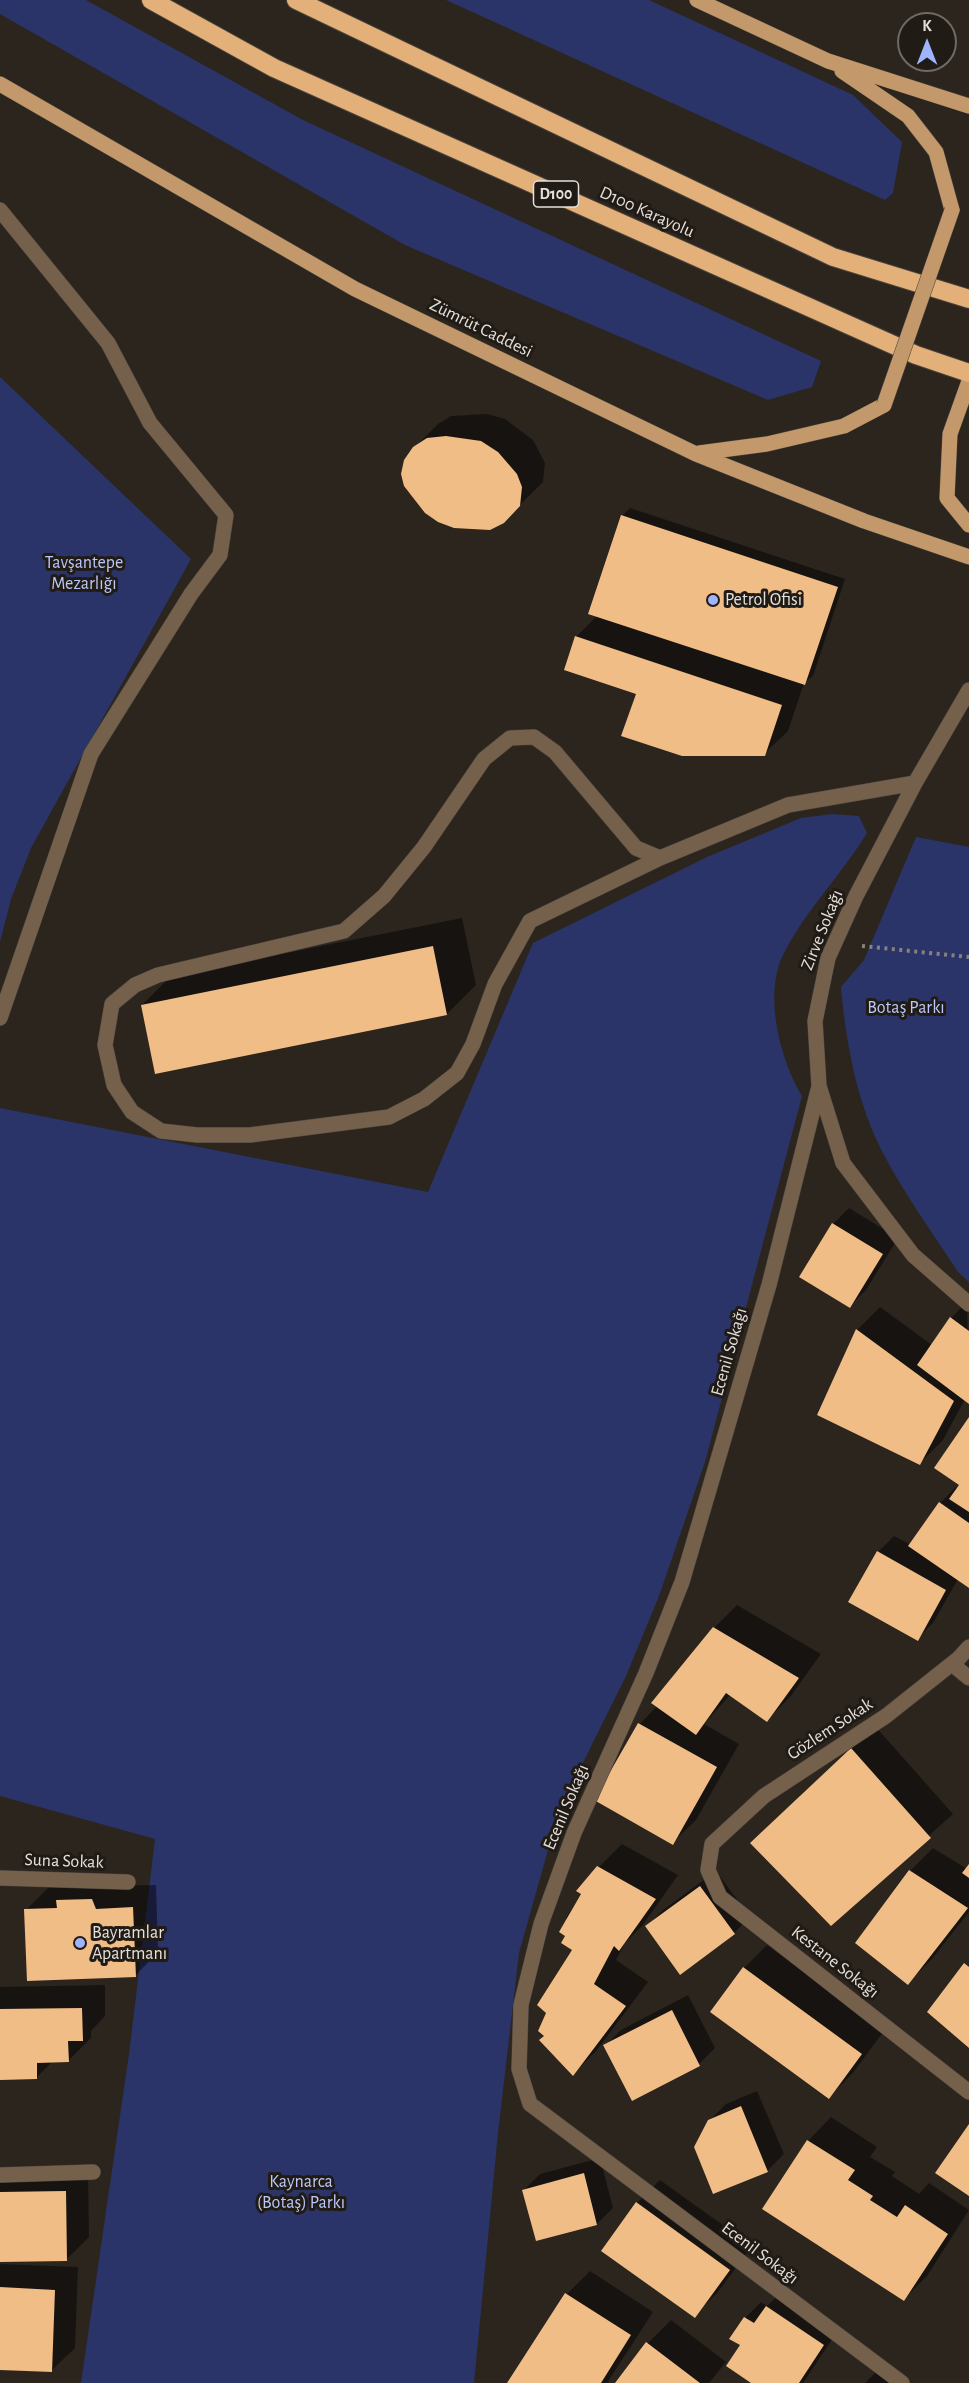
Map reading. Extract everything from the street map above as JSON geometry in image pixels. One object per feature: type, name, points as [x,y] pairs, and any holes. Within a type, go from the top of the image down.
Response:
[{"type":"highway","name":"D100 Karayolu","points":[[151,0],[274,68],[916,355],[969,373]]},
{"type":"highway","points":[[296,0],[833,257],[969,299]]},
{"type":"main road","points":[[697,0],[828,61],[969,106]]},
{"type":"main road","points":[[696,454],[767,444],[844,426],[884,405],[952,210],[936,152],[908,116],[828,61]]},
{"type":"main road","name":"Zümrüt Caddesi","points":[[0,84],[355,289],[696,454],[864,521],[969,557]]},
{"type":"main road","points":[[969,381],[950,434],[947,498],[969,525]]},
{"type":"street","points":[[0,210],[108,343],[150,423],[226,515],[220,555],[191,594],[92,754],[0,1018]]},
{"type":"street","name":"Zirve Sokağı","points":[[969,690],[915,783],[856,896],[835,943],[821,986],[815,1021],[819,1086],[843,1163],[913,1255],[969,1304]]},
{"type":"street","points":[[660,858],[636,848],[555,752],[534,737],[510,738],[484,759],[424,847],[384,896],[344,931],[158,975],[135,985],[112,1004],[105,1045],[114,1085],[132,1112],[160,1131],[250,1135],[389,1117],[424,1099],[457,1073],[473,1044],[495,984],[530,921],[660,858],[788,805],[915,783]]},
{"type":"street","name":"Ecenil Sokağı","points":[[819,1086],[769,1285],[682,1582],[645,1673],[574,1833],[541,1924],[521,2005],[519,2069],[530,2104],[902,2383]]},
{"type":"street","name":"Gözlem Sokak","points":[[712,1844],[764,1796],[886,1716],[952,1664],[969,1647]]},
{"type":"street","points":[[952,1664],[969,1678]]},
{"type":"street","name":"Kestane Sokağı","points":[[712,1844],[708,1870],[720,1897],[969,2092]]},
{"type":"street","name":"Suna Sokak","points":[[0,1878],[128,1882]]},
{"type":"street","points":[[0,2175],[93,2172]]},
{"type":"path","points":[[835,943],[969,957]]},
{"type":"green space","points":[[0,0],[86,0],[303,120],[821,361],[812,387],[768,400],[405,245],[0,14]]},
{"type":"green space","points":[[446,0],[649,0],[853,95],[902,142],[893,193],[885,200]]},
{"type":"green space","name":"Tavşantepe Mezarlığı","points":[[0,377],[191,559],[31,848],[11,899],[0,942]]},
{"type":"green space","name":"Kaynarca (Botaş) Parkı","points":[[832,814],[859,816],[867,833],[794,936],[778,967],[774,1005],[777,1025],[787,1064],[802,1096],[705,1462],[659,1596],[626,1676],[559,1811],[519,1953],[498,2133],[474,2383],[81,2383],[129,2054],[155,1839],[0,1796],[0,1108],[428,1192],[533,943],[707,857],[801,818]]},
{"type":"green space","name":"Botaş Parkı","points":[[916,837],[969,847],[969,1282],[958,1272],[884,1155],[867,1115],[854,1073],[843,1008],[841,987],[864,960]]},
{"type":"building","points":[[446,436],[481,441],[498,452],[517,474],[522,487],[520,506],[504,523],[490,530],[454,528],[438,522],[425,513],[404,486],[401,474],[404,460],[413,447],[427,438]]},
{"type":"building","points":[[621,515],[838,587],[805,685],[588,614]]},
{"type":"building","points":[[575,636],[782,705],[765,756],[682,756],[621,736],[636,694],[564,670]]},
{"type":"building","points":[[433,946],[447,1015],[155,1074],[141,1005]]},
{"type":"building","points":[[832,1223],[883,1254],[850,1308],[799,1277]]},
{"type":"building","points":[[950,1317],[969,1331],[969,1404],[917,1365]]},
{"type":"building","points":[[856,1329],[954,1401],[920,1465],[817,1415]]},
{"type":"building","points":[[969,1417],[969,1512],[949,1499],[959,1485],[934,1468]]},
{"type":"building","points":[[939,1502],[969,1523],[969,1588],[908,1546]]},
{"type":"building","points":[[877,1551],[946,1590],[918,1641],[848,1602]]},
{"type":"building","points":[[713,1627],[799,1678],[767,1722],[726,1693],[696,1735],[651,1703]]},
{"type":"building","points":[[638,1723],[717,1767],[673,1845],[594,1800]]},
{"type":"building","points":[[851,1748],[931,1838],[831,1926],[750,1843]]},
{"type":"building","points":[[969,1864],[969,1878],[962,1873]]},
{"type":"building","points":[[597,1866],[656,1899],[619,1951],[614,1946],[594,1984],[626,2006],[573,2076],[539,2040],[544,2036],[538,2031],[546,2013],[537,2005],[572,1950],[561,1943],[565,1936],[559,1932],[581,1894],[576,1891]]},
{"type":"building","points":[[909,1870],[968,1908],[908,1985],[855,1943]]},
{"type":"building","points":[[700,1886],[735,1934],[680,1975],[645,1926]]},
{"type":"building","name":"Bayramlar Apartmanı","points":[[92,1899],[96,1909],[133,1907],[136,1977],[27,1981],[24,1909],[57,1908],[56,1900]]},
{"type":"building","points":[[964,1963],[969,1967],[969,2048],[927,2012]]},
{"type":"building","points":[[743,1967],[862,2054],[829,2099],[710,2012]]},
{"type":"building","points":[[82,2008],[83,2041],[68,2041],[69,2062],[37,2063],[37,2079],[0,2080],[0,2009]]},
{"type":"building","points":[[672,2010],[700,2066],[632,2101],[603,2045]]},
{"type":"building","points":[[741,2106],[768,2172],[713,2194],[694,2147],[708,2120]]},
{"type":"building","points":[[969,2124],[969,2196],[935,2173]]},
{"type":"building","points":[[807,2140],[855,2170],[848,2180],[873,2196],[870,2200],[897,2217],[905,2205],[948,2234],[904,2301],[762,2209]]},
{"type":"building","points":[[584,2173],[597,2225],[536,2241],[522,2190]]},
{"type":"building","points":[[66,2191],[67,2261],[0,2262],[0,2192]]},
{"type":"building","points":[[636,2202],[730,2270],[695,2318],[601,2251]]},
{"type":"building","points":[[0,2287],[55,2290],[52,2372],[0,2370]]},
{"type":"building","points":[[565,2293],[631,2335],[601,2383],[507,2383]]},
{"type":"building","points":[[766,2306],[824,2345],[799,2383],[751,2383],[726,2366],[740,2345],[729,2339],[744,2317],[754,2323]]},
{"type":"building","points":[[646,2342],[700,2383],[615,2383]]},
{"type":"place","name":"Petrol Ofisi","points":[[713,600]]},
{"type":"place","name":"Bayramlar Apartmanı","points":[[80,1943]]}]
